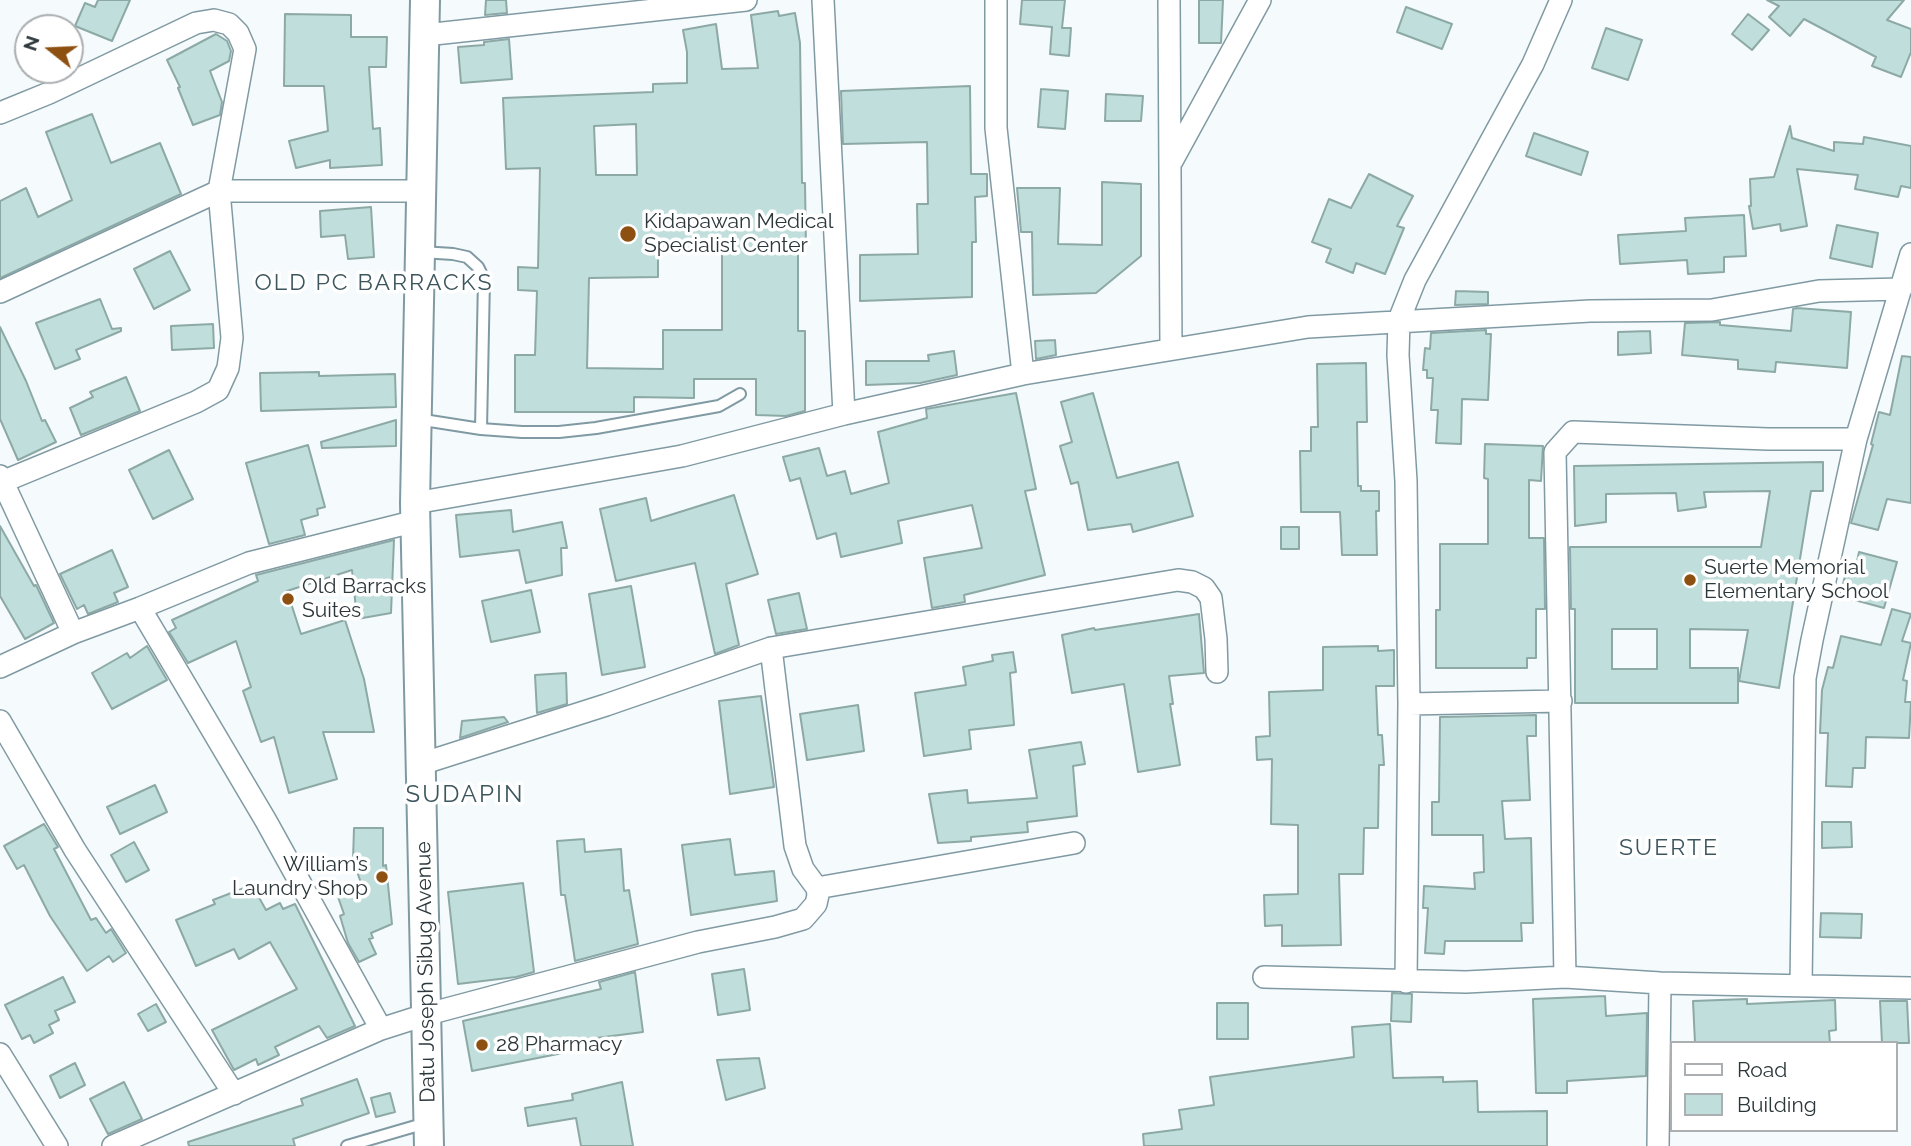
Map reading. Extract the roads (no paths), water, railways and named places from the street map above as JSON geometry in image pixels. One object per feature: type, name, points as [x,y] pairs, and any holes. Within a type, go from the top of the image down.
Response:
[{"type":"main road","name":"Datu Joseph Sibug Avenue","points":[[425,0],[416,512],[429,1134]]},
{"type":"street","points":[[425,35],[622,6],[746,0]]},
{"type":"street","points":[[823,0],[844,414]]},
{"type":"street","points":[[996,0],[996,128],[1023,374]]},
{"type":"street","points":[[1168,0],[1171,348]]},
{"type":"street","points":[[1171,163],[1260,0]]},
{"type":"street","points":[[1406,982],[1409,704],[1406,481],[1398,355],[1399,320],[1415,280],[1534,64],[1561,0]]},
{"type":"street","points":[[0,113],[196,23],[214,20],[229,24],[238,33],[244,49],[219,191],[232,338],[228,368],[218,390],[197,402],[1,479],[74,633]]},
{"type":"street","points":[[0,292],[219,191],[422,191]]},
{"type":"street","points":[[1801,986],[1805,678],[1856,439],[1911,254]]},
{"type":"street","points":[[0,667],[74,633],[249,563],[416,512],[682,456],[844,414],[1023,374],[1308,327],[1590,311],[1712,310],[1819,291],[1901,289]]},
{"type":"street","points":[[1565,977],[1555,452],[1573,432],[1768,439],[1856,439]]},
{"type":"street","points":[[421,764],[606,705],[771,648],[1178,580],[1192,582],[1204,588],[1211,598],[1217,672]]},
{"type":"street","points":[[140,608],[266,821],[381,1029]]},
{"type":"street","points":[[113,1146],[381,1029],[698,942],[803,919],[816,904],[817,888],[803,869],[795,846],[771,648]]},
{"type":"street","points":[[1409,704],[1561,701]]},
{"type":"street","points":[[0,721],[75,850],[234,1094]]},
{"type":"street","points":[[817,888],[1074,843]]},
{"type":"street","points":[[1264,977],[1466,982],[1565,977],[1660,983],[1911,988]]},
{"type":"street","points":[[1658,1146],[1660,983]]},
{"type":"street","points":[[0,1054],[57,1146]]},
{"type":"lane","points":[[421,252],[467,257],[478,267],[484,279],[481,429]]},
{"type":"lane","points":[[417,419],[522,432],[596,428],[719,406],[740,394]]},
{"type":"lane","points":[[347,1146],[429,1134]]},
{"type":"place","name":"Kidapawan Medical Specialist Center","points":[[628,234]]},
{"type":"place","name":"Suerte Memorial Elementary School","points":[[1690,580]]},
{"type":"place","name":"Old Barracks Suites","points":[[288,599]]},
{"type":"place","name":"William’s Laundry Shop","points":[[382,877]]},
{"type":"place","name":"28 Pharmacy","points":[[482,1045]]},
{"type":"district","name":"OLD PC BARRACKS","points":[[374,283]]},
{"type":"district","name":"SUDAPIN","points":[[465,795]]},
{"type":"district","name":"SUERTE","points":[[1669,848]]}]
